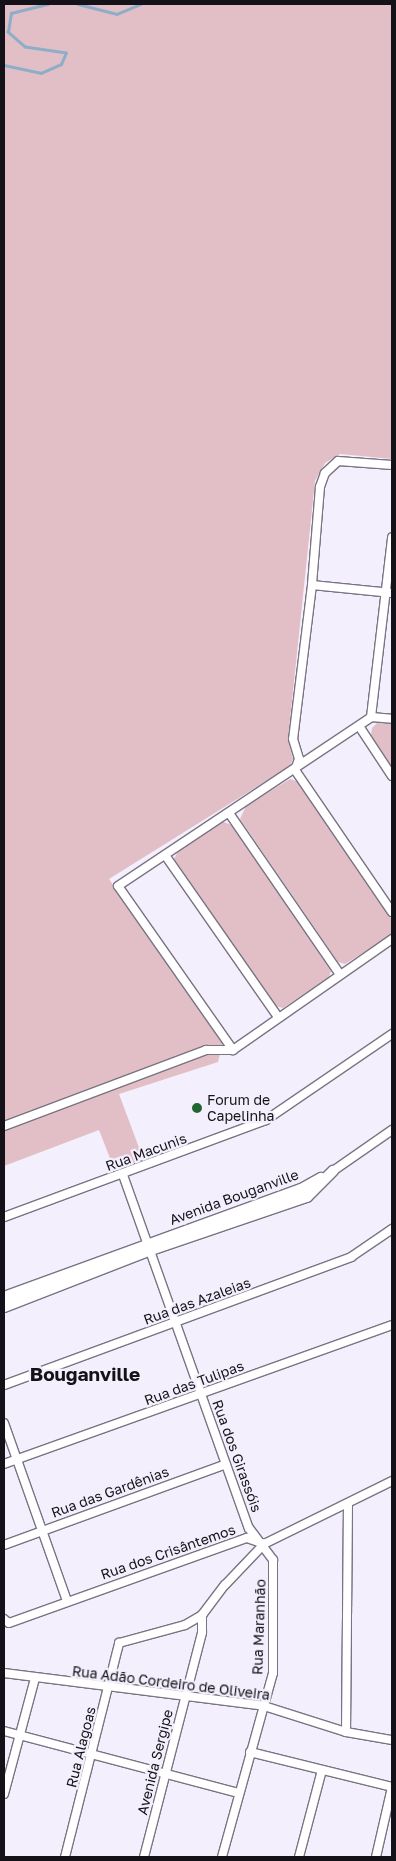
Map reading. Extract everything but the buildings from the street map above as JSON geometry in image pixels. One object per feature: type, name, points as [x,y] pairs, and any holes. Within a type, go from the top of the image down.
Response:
[{"type":"street","points":[[295,770],[299,759],[293,739],[312,585],[320,487],[325,473],[338,461],[392,465]]},
{"type":"street","points":[[233,1050],[118,886],[295,770],[372,716],[390,593],[392,537]]},
{"type":"street","points":[[312,585],[390,593]]},
{"type":"street","points":[[372,716],[392,719]]},
{"type":"street","points":[[359,726],[392,776]]},
{"type":"street","points":[[295,770],[392,912]]},
{"type":"street","points":[[229,813],[339,973]]},
{"type":"street","points":[[165,855],[278,1017]]},
{"type":"street","points":[[4,1126],[206,1050],[233,1050],[339,973],[392,939]]},
{"type":"street","name":"Rua Macunis","points":[[4,1217],[266,1120],[392,1034]]},
{"type":"street","points":[[333,1171],[392,1130]]},
{"type":"street","name":"Avenida Bouganville","points":[[4,1297],[150,1246],[308,1197],[333,1171]]},
{"type":"street","name":"Rua dos Girassóis","points":[[123,1174],[177,1321],[249,1528],[264,1544]]},
{"type":"street","name":"Rua das Azaleias","points":[[4,1385],[351,1257],[392,1229]]},
{"type":"street","name":"Avenida Bouganville","points":[[4,1306],[150,1246]]},
{"type":"street","name":"Rua das Tulipas","points":[[4,1464],[392,1325]]},
{"type":"street","points":[[4,1422],[67,1601]]},
{"type":"street","name":"Rua das Gardênias","points":[[4,1545],[226,1464]]},
{"type":"street","points":[[202,1615],[243,1564],[264,1544],[392,1481]]},
{"type":"street","points":[[346,1732],[348,1504]]},
{"type":"street","name":"Rua dos Crisântemos","points":[[4,1619],[9,1624],[67,1601],[247,1538],[264,1544]]},
{"type":"street","name":"Rua Maranhão","points":[[222,1857],[238,1793],[273,1673],[273,1560],[264,1544]]},
{"type":"street","name":"Rua Alagoas","points":[[65,1857],[93,1754],[119,1643],[185,1625],[202,1615]]},
{"type":"street","name":"Avenida Sergipe","points":[[144,1857],[202,1632],[202,1615]]},
{"type":"street","name":"Rua Adão Cordeiro de Oliveira","points":[[4,1673],[109,1688],[264,1706],[346,1732],[392,1740]]},
{"type":"street","points":[[4,1794],[34,1678]]},
{"type":"street","points":[[4,1731],[238,1793]]},
{"type":"street","points":[[250,1752],[392,1787],[376,1857]]},
{"type":"street","points":[[299,1857],[322,1770]]},
{"type":"shaded area","points":[[4,4],[392,4],[392,459],[340,454],[325,463],[315,481],[288,739],[293,759],[290,766],[109,879],[223,1042],[218,1062],[119,1094],[144,1161],[115,1171],[99,1130],[4,1166]]},
{"type":"shaded area","points":[[378,722],[392,723],[392,767],[371,735],[372,728]]},
{"type":"shaded area","points":[[290,779],[299,782],[392,920],[392,935],[345,964],[338,962],[240,819],[246,806]]},
{"type":"shaded area","points":[[221,821],[234,826],[331,971],[329,977],[283,1008],[275,1006],[270,1000],[174,859],[178,851]]},
{"type":"waterway","points":[[4,65],[41,73],[61,64],[66,53],[25,47],[8,32],[11,13],[48,4]]},
{"type":"waterway","points":[[78,4],[117,14],[141,4]]},
{"type":"place","name":"Forum de Capelinha","points":[[197,1108]]},
{"type":"district","name":"Bouganville","points":[[85,1374]]}]
